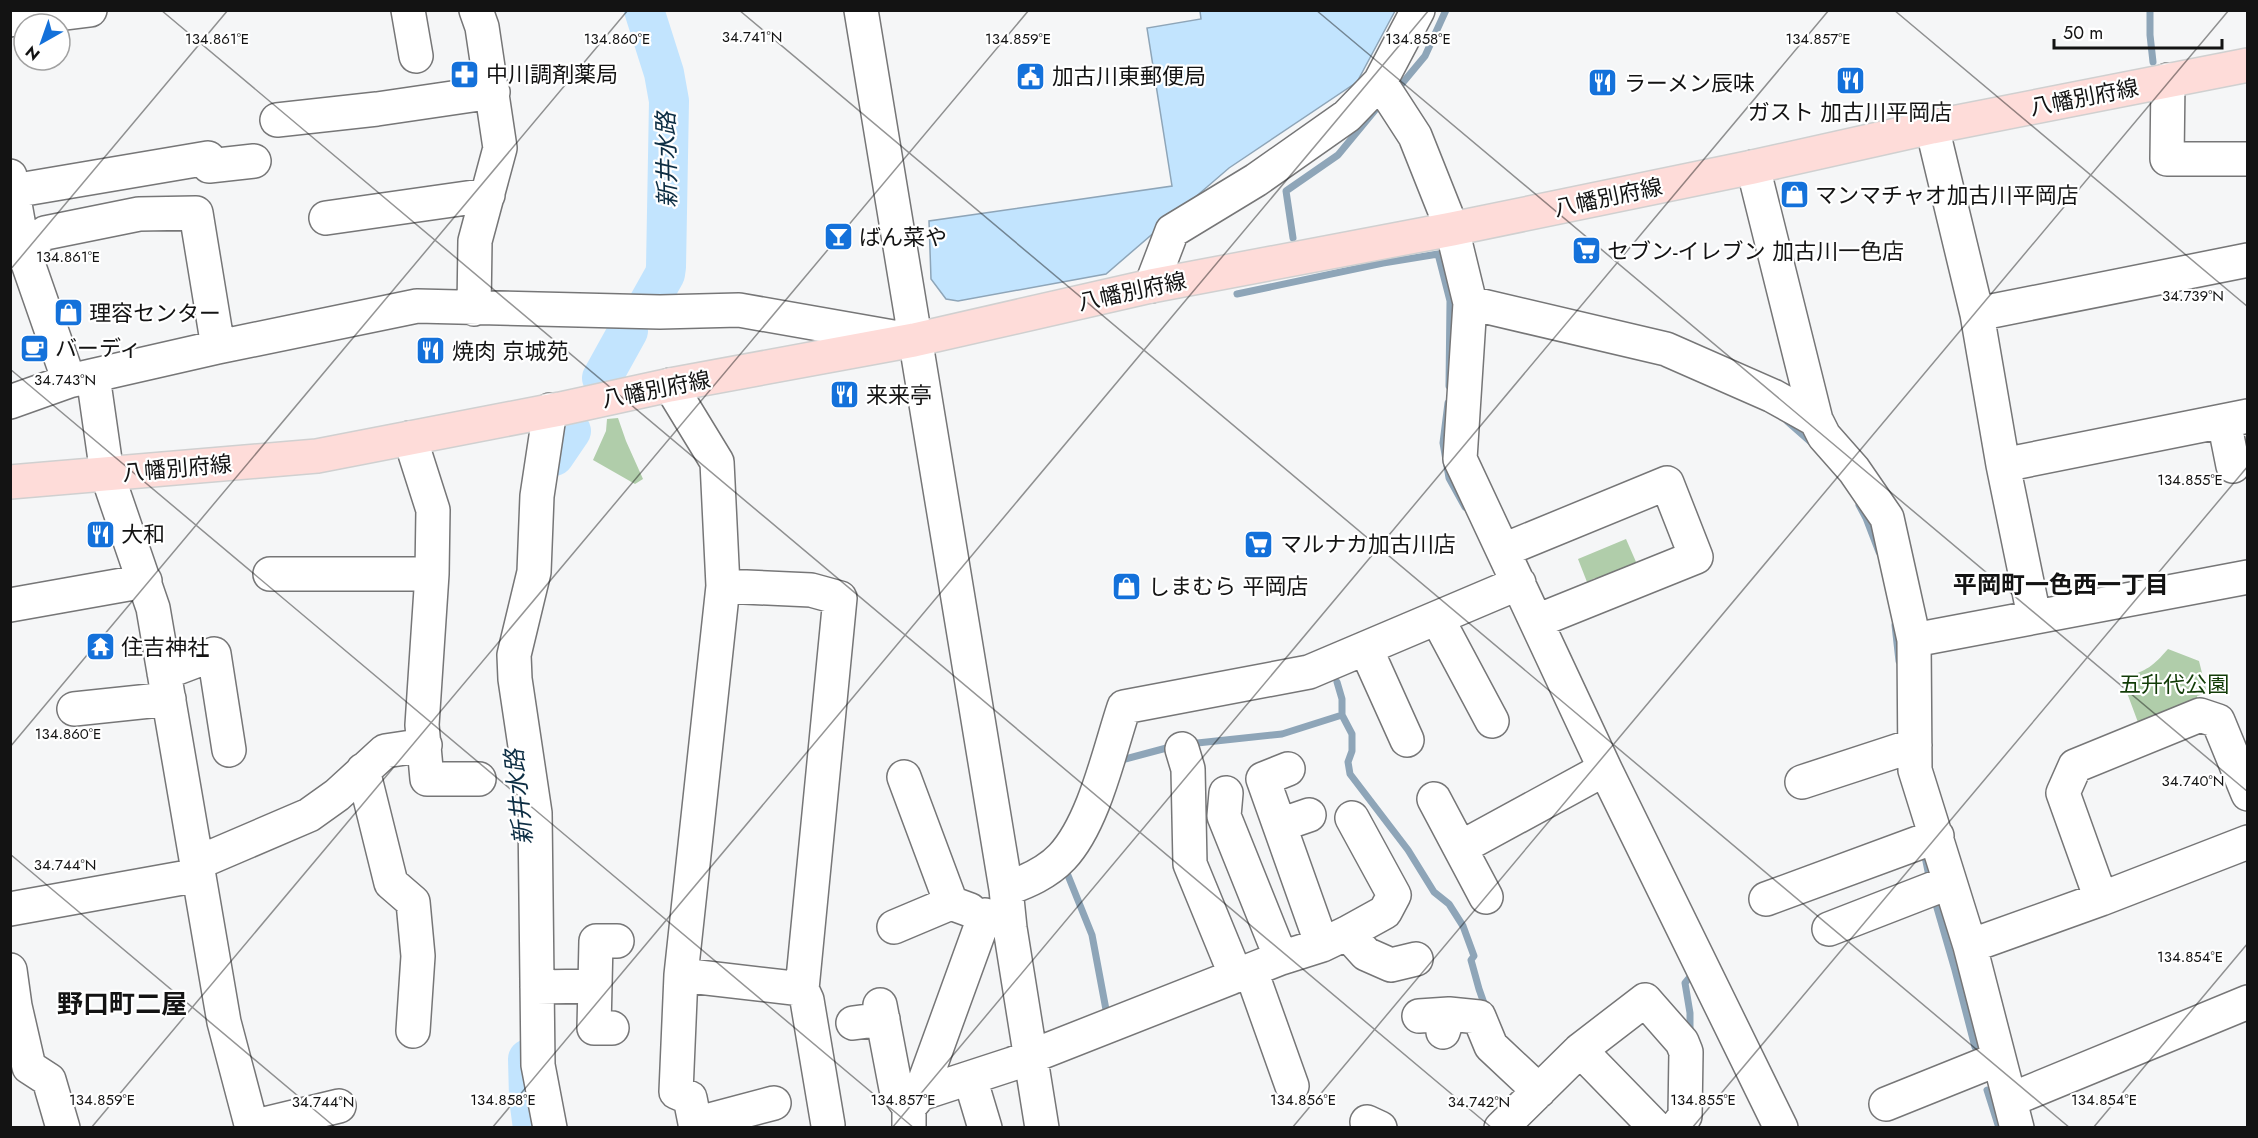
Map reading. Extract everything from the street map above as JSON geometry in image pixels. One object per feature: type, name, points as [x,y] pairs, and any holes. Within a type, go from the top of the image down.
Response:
[{"type":"main road","name":"八幡別府線","points":[[10,482],[317,456],[550,411],[670,385],[914,340],[1151,286],[1452,229],[1753,167],[1932,127],[2247,64]]},
{"type":"street","points":[[10,20],[90,10]]},
{"type":"street","points":[[408,10],[416,56]]},
{"type":"street","points":[[474,309],[475,242],[500,148],[482,27],[476,10]]},
{"type":"street","points":[[861,10],[1006,889],[997,922],[913,1110]]},
{"type":"street","points":[[1151,286],[1172,231],[1256,180],[1338,123],[1380,82],[1418,10]]},
{"type":"street","points":[[2168,80],[2168,159],[2247,159]]},
{"type":"street","points":[[1380,82],[1415,136],[1452,229],[1470,303],[1460,459],[1520,583],[1605,769],[1781,1128]]},
{"type":"street","points":[[277,120],[377,110],[493,92]]},
{"type":"street","points":[[1932,127],[1977,314],[2002,465],[2034,616]]},
{"type":"street","points":[[254,161],[209,166],[208,158],[12,183],[17,251],[81,378],[107,474],[153,608],[224,1023],[252,1127],[339,1106]]},
{"type":"street","points":[[1753,167],[1816,420],[1824,436],[1854,470],[1887,518],[1914,640],[1915,770],[1970,946],[2013,1114],[2247,1002]]},
{"type":"street","points":[[326,218],[489,195]]},
{"type":"street","points":[[17,251],[45,233],[139,214],[196,213],[218,347]]},
{"type":"street","points":[[1977,314],[2247,260]]},
{"type":"street","points":[[1470,303],[1666,349],[1773,396],[1816,420]]},
{"type":"street","points":[[10,402],[81,378],[417,306],[660,312],[739,310],[914,340]]},
{"type":"street","points":[[670,385],[717,462],[723,586],[681,975],[676,1092],[690,1098],[695,1126],[774,1103]]},
{"type":"street","points":[[550,411],[537,496],[534,572],[514,655],[515,680],[535,813],[538,1065],[550,1128]]},
{"type":"street","points":[[2002,465],[2236,419],[2233,466]]},
{"type":"street","points":[[410,438],[432,510],[432,574],[422,724],[427,779],[479,779]]},
{"type":"street","points":[[1504,550],[1667,483],[1696,557],[1537,621]]},
{"type":"street","points":[[270,574],[305,562],[432,574]]},
{"type":"street","points":[[1914,640],[2247,577]]},
{"type":"street","points":[[10,605],[145,581]]},
{"type":"street","points":[[1006,889],[1028,881],[1061,858],[1078,838],[1098,788],[1124,707],[1309,672],[1520,583]]},
{"type":"street","points":[[723,586],[811,590],[840,598],[802,988],[807,1000],[828,1125]]},
{"type":"street","points":[[1437,618],[1492,721]]},
{"type":"street","points":[[1366,649],[1407,740]]},
{"type":"street","points":[[74,709],[166,686],[214,654],[229,750]]},
{"type":"street","points":[[2101,899],[2063,793],[2075,766],[2200,716],[2218,722],[2247,794]]},
{"type":"street","points":[[10,909],[198,869],[309,815],[337,795],[385,751],[425,745]]},
{"type":"street","points":[[1813,771],[1915,745]]},
{"type":"street","points":[[1182,749],[1188,769],[1190,864],[1243,974],[1292,1086]]},
{"type":"street","points":[[1288,769],[1263,779],[1294,820],[1335,939],[1391,964],[1416,959]]},
{"type":"street","points":[[1460,848],[1605,769]]},
{"type":"street","points":[[363,770],[391,883],[413,902],[418,956],[406,1018]]},
{"type":"street","points":[[902,793],[951,903],[997,922]]},
{"type":"street","points":[[1226,793],[1224,816],[1281,958]]},
{"type":"street","points":[[1434,799],[1486,897]]},
{"type":"street","points":[[913,1110],[970,1078],[1335,939],[1385,912],[1394,895],[1352,818]]},
{"type":"street","points":[[1766,900],[1937,836]]},
{"type":"street","points":[[1970,946],[2101,899],[2247,842]]},
{"type":"street","points":[[1828,929],[1950,882]]},
{"type":"street","points":[[894,927],[951,903]]},
{"type":"street","points":[[997,922],[1030,1056],[1042,1128]]},
{"type":"street","points":[[612,1028],[594,1028],[596,941],[617,941]]},
{"type":"street","points":[[10,970],[13,1006],[29,1067],[49,1080],[53,1119]]},
{"type":"street","points":[[681,975],[802,988]]},
{"type":"street","points":[[537,987],[595,986]]},
{"type":"street","points":[[1437,1020],[1479,1017],[1524,1114],[1580,1050],[1645,1000],[1683,1042],[1686,1052],[1685,1116],[1676,1128]]},
{"type":"street","points":[[872,1016],[896,1089],[913,1110]]},
{"type":"street","points":[[1580,1050],[1656,1128]]},
{"type":"street","points":[[1896,1093],[1998,1059]]},
{"type":"street","points":[[970,1078],[985,1128]]},
{"type":"green space","points":[[618,418],[643,479],[635,484],[593,460],[606,431],[607,419]]},
{"type":"green space","points":[[1626,539],[1640,571],[1599,587],[1595,578],[1587,582],[1578,559]]},
{"type":"green space","name":"五升代公園","points":[[2168,649],[2199,661],[2207,693],[2197,696],[2198,703],[2139,725],[2123,682],[2125,677],[2149,667]]},
{"type":"water","points":[[1200,11],[1395,11],[1357,82],[1229,168],[1106,274],[958,301],[946,299],[931,279],[929,221],[1172,186],[1147,28],[1201,19]]},
{"type":"waterway","name":"新井水路","points":[[644,10],[664,73],[669,101],[666,267],[665,274],[646,308]]},
{"type":"waterway","points":[[1400,86],[1425,56],[1446,10]]},
{"type":"waterway","points":[[2150,10],[2153,62]]},
{"type":"waterway","points":[[1293,238],[1286,191],[1338,155],[1376,109]]},
{"type":"waterway","points":[[1237,294],[1383,263],[1438,254],[1450,301],[1449,386]]},
{"type":"waterway","name":"新井水路","points":[[602,378],[628,331]]},
{"type":"waterway","points":[[1448,403],[1443,443],[1449,478],[1465,507]]},
{"type":"waterway","points":[[1787,421],[1812,443]]},
{"type":"waterway","name":"新井水路","points":[[554,456],[571,431]]},
{"type":"waterway","points":[[1859,505],[1879,552]]},
{"type":"waterway","points":[[1895,625],[1899,661]]},
{"type":"waterway","points":[[1337,682],[1342,699],[1342,715],[1352,734],[1352,751],[1348,762],[1350,774],[1408,850],[1434,892],[1449,904],[1463,926],[1474,956],[1471,960],[1486,1009]]},
{"type":"waterway","points":[[1188,744],[1282,734],[1342,715]]},
{"type":"waterway","points":[[1118,761],[1174,746]]},
{"type":"waterway","points":[[1924,852],[1929,876]]},
{"type":"waterway","points":[[1065,868],[1092,935],[1107,1015]]},
{"type":"waterway","points":[[1935,901],[1975,1047]]},
{"type":"waterway","points":[[1690,1034],[1690,1013],[1685,983],[1695,971]]},
{"type":"waterway","name":"新井水路","points":[[528,1059],[529,1098],[533,1128]]},
{"type":"waterway","points":[[1987,1090],[1999,1128]]},
{"type":"place","name":"中川調剤薬局","points":[[465,74]]},
{"type":"place","name":"加古川東郵便局","points":[[1031,76]]},
{"type":"place","name":"ガスト 加古川平岡店","points":[[1850,80]]},
{"type":"place","name":"ラーメン辰味","points":[[1603,83]]},
{"type":"place","name":"マンマチャオ加古川平岡店","points":[[1794,195]]},
{"type":"place","name":"ばん菜や","points":[[838,237]]},
{"type":"place","name":"セブン-イレブン 加古川一色店","points":[[1586,251]]},
{"type":"place","name":"理容センター","points":[[68,313]]},
{"type":"place","name":"バーディ","points":[[34,348]]},
{"type":"place","name":"焼肉 京城苑","points":[[431,351]]},
{"type":"place","name":"来来亭","points":[[845,395]]},
{"type":"place","name":"大和","points":[[100,534]]},
{"type":"place","name":"マルナカ加古川店","points":[[1259,544]]},
{"type":"place","name":"しまむら 平岡店","points":[[1127,586]]},
{"type":"place","name":"住吉神社","points":[[100,647]]},
{"type":"district","name":"平岡町一色西一丁目","points":[[2061,585]]},
{"type":"district","name":"野口町二屋","points":[[122,1004]]}]
